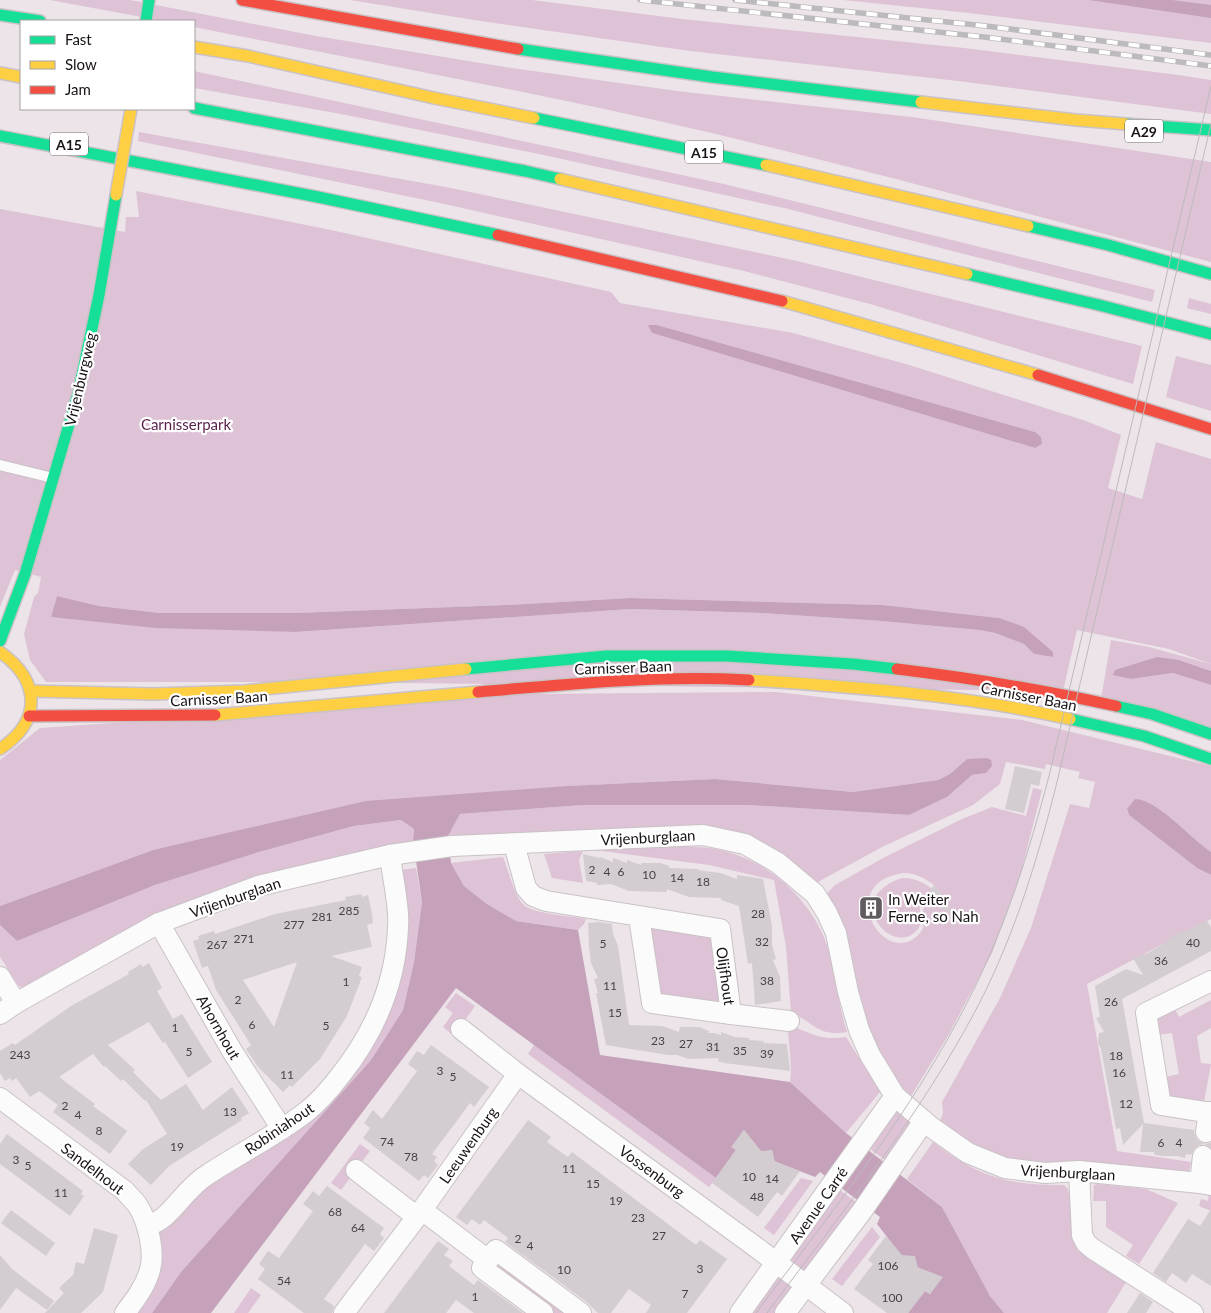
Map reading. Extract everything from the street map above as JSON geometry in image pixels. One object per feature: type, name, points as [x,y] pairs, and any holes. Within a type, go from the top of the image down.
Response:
[{"type":"main road","points":[[146,20],[150,0]]},
{"type":"main road","points":[[242,0],[561,56],[722,78],[1076,120],[1211,130]]},
{"type":"main road","points":[[0,14],[34,20]]},
{"type":"main road","name":"A15","points":[[195,47],[248,56],[434,98],[763,164],[1108,245],[1211,274]]},
{"type":"main road","points":[[0,73],[20,77]]},
{"type":"main road","points":[[195,108],[525,171],[1099,305],[1211,334]]},
{"type":"main road","name":"Vrijenburgweg","points":[[0,641],[19,591],[72,420],[84,370],[131,110]]},
{"type":"main road","name":"A29","points":[[1076,120],[1201,141]]},
{"type":"main road","name":"A15","points":[[0,127],[138,161]]},
{"type":"main road","name":"A15","points":[[0,136],[318,197],[561,249],[798,305],[1009,366],[1211,428]]},
{"type":"main road","points":[[0,652],[15,662],[22,670],[30,691],[31,700],[29,716],[24,728],[16,738],[0,749]]},
{"type":"main road","name":"Carnisser Baan","points":[[30,691],[153,694],[244,691],[606,656],[727,656],[853,664],[962,677],[1054,692],[1152,714],[1211,734]]},
{"type":"main road","name":"Carnisser Baan","points":[[29,716],[228,715],[605,681],[727,679],[852,687],[966,700],[1049,714],[1144,736],[1211,759]]},
{"type":"street","name":"Vrijenburglaan","points":[[0,1014],[16,1003],[160,923],[258,886],[390,855],[452,846],[703,835],[744,844],[778,863],[815,894],[827,913],[836,933],[848,992],[859,1030],[870,1055],[895,1096],[924,1121],[968,1152],[1005,1168],[1045,1173],[1079,1171],[1206,1184]]},
{"type":"street","name":"Olijfhout","points":[[514,844],[526,888],[533,896],[546,901],[720,929],[731,1014]]},
{"type":"street","name":"Robiniahout","points":[[147,1226],[163,1218],[185,1193],[205,1176],[282,1130],[308,1110],[329,1090],[352,1062],[373,1028],[385,1000],[394,965],[399,925],[390,855]]},
{"type":"street","name":"Olijfhout","points":[[639,917],[652,1003],[789,1021]]},
{"type":"street","name":"Ahornhout","points":[[160,923],[232,1051],[282,1130]]},
{"type":"street","points":[[0,977],[16,1003]]},
{"type":"street","points":[[1206,1132],[1210,1112],[1161,1105],[1146,1013],[1211,981]]},
{"type":"street","name":"Vossenburg","points":[[460,1029],[518,1074],[843,1313]]},
{"type":"street","name":"Leeuwenburg","points":[[344,1313],[420,1213],[518,1074]]},
{"type":"street","name":"Avenue Carré","points":[[740,1313],[895,1096]]},
{"type":"street","name":"Sandelhout","points":[[0,1098],[125,1191],[137,1205],[147,1226],[151,1247],[150,1271],[140,1293],[125,1313]]},
{"type":"street","points":[[785,1313],[862,1211],[924,1121]]},
{"type":"street","points":[[1203,1156],[1206,1184]]},
{"type":"street","points":[[356,1170],[488,1260]]},
{"type":"street","points":[[1079,1171],[1082,1235],[1086,1243],[1193,1313]]},
{"type":"street","points":[[544,1313],[482,1268],[496,1250],[581,1313]]},
{"type":"lane","points":[[0,465],[54,478]]},
{"type":"green space","points":[[50,0],[130,0],[316,36],[505,67],[677,91],[912,117],[1211,162],[1211,262],[894,178],[703,131],[513,90],[195,27],[195,20],[158,20]]},
{"type":"green space","points":[[350,0],[532,0],[682,19],[964,48],[1178,75],[1211,80],[1211,114],[958,81],[690,51]]},
{"type":"green space","points":[[843,0],[1211,0],[1211,43],[969,13]]},
{"type":"green space","points":[[195,71],[724,184],[1155,290],[1152,302],[788,209],[544,155],[341,114],[195,88]]},
{"type":"green space","points":[[139,132],[451,188],[797,261],[1142,346],[1133,384],[870,304],[744,271],[440,203],[138,141]]},
{"type":"green space","name":"Carnisserpark","points":[[136,191],[331,230],[611,292],[620,303],[793,333],[906,364],[1086,421],[1121,435],[1108,488],[1142,499],[1156,442],[1211,459],[1211,664],[1169,649],[1077,630],[1063,691],[318,682],[46,682],[30,660],[24,634],[34,597],[38,593],[41,577],[15,570],[0,607],[0,209],[125,232],[126,217],[139,217]],"holes":[[[649,325],[657,325],[1035,432],[1042,444],[1035,448],[652,333]],[[57,596],[99,606],[160,613],[295,613],[630,598],[883,605],[999,618],[1053,657],[1034,654],[1024,644],[995,633],[979,630],[762,613],[631,609],[297,632],[51,617]]]},
{"type":"green space","points":[[1189,298],[1211,304],[1211,314],[1187,308]]},
{"type":"green space","points":[[1176,356],[1211,365],[1211,411],[1166,397]]},
{"type":"green space","points":[[1111,640],[1149,647],[1211,664],[1211,671],[1179,660],[1114,674],[1131,679],[1173,673],[1211,685],[1211,730],[1101,699]]},
{"type":"green space","points":[[776,692],[1022,720],[1211,766],[1211,852],[1127,810],[1129,815],[1197,868],[1211,875],[1211,919],[1087,984],[1117,1151],[1191,1162],[1189,1172],[1046,1167],[994,1158],[939,1124],[943,1113],[942,1102],[1000,998],[1031,928],[1070,804],[1089,808],[1095,782],[1078,778],[1080,772],[1046,764],[1045,769],[1006,762],[1000,784],[973,805],[884,846],[816,883],[747,837],[448,836],[460,814],[583,805],[750,805],[909,815],[947,797],[972,775],[986,773],[967,759],[950,774],[938,780],[853,792],[715,779],[567,786],[153,850],[0,906],[0,760],[40,728],[531,694]]},
{"type":"green space","points":[[1033,788],[1042,790],[1020,876],[992,953],[949,1034],[911,1096],[892,1077],[871,1042],[826,899],[828,892],[835,885],[885,857],[962,819],[992,807],[1026,816]],"holes":[[[903,873],[921,877],[936,887],[926,902],[920,933],[909,941],[897,943],[886,939],[877,930],[871,919],[868,906],[870,894],[878,883],[890,876]]]},
{"type":"green space","points":[[401,820],[414,829],[413,841],[281,873],[25,989],[19,986],[0,957],[0,925],[17,941],[155,885],[259,852],[354,826]]},
{"type":"green space","points":[[682,846],[715,849],[740,856],[776,876],[805,905],[826,941],[847,1032],[822,1031],[791,1013],[786,947],[774,880],[709,865],[594,850]]},
{"type":"green space","points":[[583,851],[579,860],[583,883],[552,878],[544,854]]},
{"type":"green space","points":[[503,857],[515,891],[525,906],[545,913],[586,919],[584,924],[578,930],[516,921],[487,904],[464,886],[451,863]]},
{"type":"green space","points":[[416,868],[422,902],[414,962],[403,1010],[371,1060],[181,1272],[152,1313],[129,1313],[157,1231],[372,1042],[400,870]]},
{"type":"green space","points":[[902,878],[914,879],[924,884],[943,899],[923,900],[920,908],[920,926],[908,937],[897,937],[886,932],[878,923],[873,911],[875,899],[884,887]]},
{"type":"green space","points":[[649,927],[711,933],[720,999],[716,1003],[660,994]]},
{"type":"green space","points":[[456,993],[475,1006],[454,1036],[443,1027],[453,1013],[445,1007]]},
{"type":"green space","points":[[1211,1000],[1211,1028],[1197,1036],[1201,1063],[1211,1064],[1204,1102],[1169,1098],[1165,1077],[1179,1074],[1172,1033],[1158,1035],[1155,1015],[1173,1005],[1179,1017]]},
{"type":"green space","points":[[788,1026],[822,1037],[846,1037],[880,1092],[846,1133],[790,1082]]},
{"type":"green space","points":[[534,1045],[716,1178],[709,1187],[528,1054]]},
{"type":"green space","points":[[898,1112],[912,1122],[889,1163],[866,1146],[888,1115]]},
{"type":"green space","points":[[933,1142],[964,1163],[994,1177],[1026,1183],[1064,1185],[1068,1189],[1069,1195],[1074,1195],[1075,1232],[1128,1279],[1107,1313],[1004,1313],[990,1296],[942,1207],[907,1179]]},
{"type":"green space","points":[[360,1144],[370,1151],[341,1190],[331,1183]]},
{"type":"green space","points":[[801,1178],[813,1181],[774,1235],[764,1228]]},
{"type":"green space","points":[[1094,1185],[1146,1189],[1178,1203],[1139,1264],[1126,1256],[1133,1245],[1106,1227],[1106,1201],[1093,1201]]},
{"type":"green space","points":[[837,1188],[859,1204],[809,1272],[802,1272],[788,1262]]},
{"type":"green space","points":[[1209,1193],[1211,1193],[1211,1211],[1199,1206],[1201,1199],[1208,1201]]},
{"type":"green space","points":[[872,1227],[880,1237],[842,1286],[832,1279]]},
{"type":"green space","points":[[496,1254],[575,1313],[550,1313],[487,1266]]},
{"type":"green space","points":[[778,1276],[793,1286],[778,1313],[746,1313]]},
{"type":"green space","points":[[251,1288],[261,1295],[248,1313],[234,1313]]},
{"type":"shaded area","points":[[1089,0],[1172,0],[1211,5],[1211,18]]},
{"type":"shaded area","points":[[648,325],[657,325],[1035,432],[1041,437],[1042,444],[1035,448],[652,333]]},
{"type":"shaded area","points":[[57,596],[99,606],[160,613],[295,613],[630,598],[883,605],[999,618],[1024,627],[1053,652],[1053,657],[1034,654],[1024,644],[995,633],[979,630],[762,613],[631,609],[296,632],[156,628],[51,617]]},
{"type":"shaded area","points":[[1157,657],[1179,660],[1211,671],[1211,685],[1173,673],[1131,679],[1113,675],[1115,670]]},
{"type":"shaded area","points":[[987,758],[991,760],[992,766],[986,773],[972,775],[947,797],[909,815],[749,805],[583,805],[460,814],[448,836],[451,863],[464,886],[487,904],[516,921],[578,930],[600,1055],[790,1082],[846,1133],[942,1207],[990,1296],[1004,1313],[908,1313],[925,1291],[930,1294],[942,1277],[914,1266],[905,1260],[877,1224],[880,1217],[820,1172],[815,1177],[771,1160],[773,1152],[771,1150],[763,1154],[744,1130],[732,1147],[736,1150],[716,1178],[456,988],[211,1313],[152,1313],[181,1272],[371,1060],[403,1010],[414,962],[422,902],[413,841],[414,829],[401,820],[354,826],[259,852],[155,885],[17,941],[0,925],[0,906],[153,850],[366,801],[567,786],[715,779],[853,792],[938,780],[950,774],[967,759]]},
{"type":"shaded area","points":[[1135,799],[1153,805],[1211,852],[1211,875],[1197,868],[1129,815],[1127,809]]},
{"type":"building","points":[[1015,766],[1042,772],[1039,786],[1031,784],[1024,813],[1005,809]]},
{"type":"building","points":[[583,854],[613,862],[613,858],[641,865],[641,863],[661,863],[669,866],[669,868],[698,869],[720,873],[737,879],[737,875],[763,879],[772,926],[772,945],[776,959],[773,960],[780,977],[781,1001],[755,1005],[752,963],[748,964],[739,906],[721,900],[721,898],[689,897],[667,889],[667,892],[629,891],[611,884],[597,885],[597,883],[586,881]]},
{"type":"building","points":[[934,885],[941,893],[953,913],[922,901]]},
{"type":"building","points":[[361,894],[362,897],[368,895],[373,923],[367,925],[372,947],[331,956],[362,967],[359,976],[362,977],[347,1016],[320,1059],[292,1087],[290,1085],[283,1092],[258,1067],[246,1049],[251,1045],[216,990],[208,966],[202,968],[193,941],[199,939],[198,936],[214,931],[215,934],[275,914],[346,900],[345,897]],"holes":[[[297,962],[274,1027],[243,980]]]},
{"type":"building","points":[[1207,921],[1211,927],[1211,951],[1122,999],[1144,1123],[1194,1130],[1198,1141],[1205,1144],[1199,1145],[1191,1155],[1186,1154],[1185,1158],[1161,1156],[1154,1154],[1154,1152],[1140,1152],[1143,1124],[1123,1145],[1120,1128],[1116,1129],[1101,1049],[1098,1043],[1099,1033],[1104,1032],[1096,1018],[1100,1017],[1095,986],[1126,969],[1143,975],[1133,958],[1148,953],[1176,934]]},
{"type":"building","points":[[588,923],[612,924],[613,934],[618,946],[629,1025],[662,1026],[679,1032],[680,1027],[699,1027],[709,1031],[708,1033],[721,1035],[721,1032],[735,1037],[749,1038],[749,1040],[764,1041],[763,1043],[787,1044],[790,1071],[724,1063],[718,1061],[718,1058],[689,1059],[677,1055],[606,1045],[594,979],[598,978],[591,963],[589,947]]},
{"type":"building","points":[[149,963],[162,988],[157,991],[173,1019],[182,1014],[212,1062],[188,1078],[165,1042],[163,1043],[149,1022],[108,1045],[135,1070],[133,1072],[161,1100],[186,1084],[203,1110],[232,1087],[249,1113],[241,1118],[242,1120],[169,1166],[151,1185],[128,1164],[143,1149],[167,1134],[146,1100],[123,1079],[121,1081],[104,1067],[93,1054],[59,1077],[95,1104],[93,1106],[127,1131],[110,1154],[53,1112],[58,1105],[39,1091],[30,1097],[16,1078],[12,1081],[10,1078],[5,1081],[0,1073],[0,1051],[13,1043],[15,1045],[71,1006],[129,974],[128,972],[141,964],[143,967]]},
{"type":"building","points":[[431,1045],[489,1087],[474,1107],[470,1103],[432,1154],[437,1157],[434,1161],[438,1165],[428,1178],[424,1175],[419,1181],[363,1138],[370,1128],[364,1123],[373,1110],[382,1119],[417,1071],[408,1064],[417,1051],[424,1055]]},
{"type":"building","points":[[528,1120],[551,1137],[547,1142],[568,1157],[572,1152],[696,1245],[700,1240],[727,1259],[687,1313],[646,1313],[651,1305],[629,1289],[611,1313],[598,1313],[588,1303],[505,1242],[508,1238],[484,1220],[480,1225],[472,1219],[467,1225],[456,1217]]},
{"type":"building","points":[[744,1130],[761,1151],[772,1150],[775,1162],[800,1171],[782,1196],[777,1192],[758,1217],[712,1183],[736,1150],[731,1147]]},
{"type":"building","points":[[7,1134],[83,1191],[81,1194],[84,1196],[70,1216],[0,1164],[0,1144]]},
{"type":"building","points":[[327,1186],[384,1228],[380,1234],[384,1238],[374,1251],[365,1244],[324,1299],[334,1306],[332,1313],[304,1313],[258,1279],[265,1269],[259,1264],[268,1251],[279,1258],[313,1211],[303,1204],[313,1191],[319,1196]]},
{"type":"building","points":[[1211,1209],[1211,1286],[1192,1274],[1186,1283],[1172,1273],[1166,1282],[1153,1273],[1188,1219],[1200,1226]]},
{"type":"building","points":[[11,1210],[55,1243],[46,1256],[1,1223]]},
{"type":"building","points":[[94,1228],[118,1235],[103,1292],[81,1313],[45,1313],[64,1293],[59,1288],[73,1275],[76,1262],[84,1264]]},
{"type":"building","points":[[886,1236],[902,1255],[915,1256],[918,1268],[943,1277],[930,1294],[925,1291],[908,1313],[887,1313],[854,1289],[873,1264],[868,1260]]},
{"type":"building","points":[[438,1241],[449,1249],[444,1255],[453,1261],[449,1266],[474,1285],[478,1280],[523,1313],[474,1313],[456,1300],[446,1313],[384,1313]]},
{"type":"building","points":[[0,1255],[12,1269],[54,1301],[47,1310],[16,1288],[0,1310]]},
{"type":"building","points":[[1140,1293],[1153,1302],[1146,1313],[1127,1313]]},
{"type":"tram line","points":[[756,1313],[870,1160],[923,1080],[948,1039],[970,997],[1006,916],[1025,861],[1049,776],[1211,86]]},
{"type":"tram line","points":[[767,1313],[880,1162],[933,1084],[980,1002],[1005,948],[1043,836],[1058,778],[1211,124]]},
{"type":"railway","points":[[640,0],[984,37],[1211,66]]},
{"type":"railway","points":[[735,0],[986,26],[1211,55]]},
{"type":"traffic: fast","points":[[146,20],[149,0]]},
{"type":"traffic: fast","points":[[0,15],[33,20]]},
{"type":"traffic: fast","points":[[518,49],[712,77],[921,102]]},
{"type":"traffic: fast","points":[[195,108],[560,179]]},
{"type":"traffic: fast","points":[[534,118],[766,165]]},
{"type":"traffic: fast","points":[[1126,124],[1211,130]]},
{"type":"traffic: fast","points":[[0,136],[318,197],[498,235]]},
{"type":"traffic: fast","points":[[0,641],[25,574],[78,394],[99,295],[116,195]]},
{"type":"traffic: fast","points":[[1028,226],[1108,245],[1211,274]]},
{"type":"traffic: fast","points":[[967,274],[1211,334]]},
{"type":"traffic: fast","points":[[466,669],[606,656],[727,656],[853,664],[897,669]]},
{"type":"traffic: fast","points":[[1116,706],[1152,714],[1211,734]]},
{"type":"traffic: fast","points":[[1070,719],[1144,736],[1211,759]]},
{"type":"traffic: slow","points":[[195,47],[248,56],[434,98],[534,118]]},
{"type":"traffic: slow","points":[[0,73],[20,77]]},
{"type":"traffic: slow","points":[[921,102],[1126,124]]},
{"type":"traffic: slow","points":[[116,195],[131,110]]},
{"type":"traffic: slow","points":[[766,165],[1028,226]]},
{"type":"traffic: slow","points":[[560,179],[967,274]]},
{"type":"traffic: slow","points":[[782,301],[1038,375]]},
{"type":"traffic: slow","points":[[0,652],[23,675],[29,688],[31,701],[29,714],[23,726],[14,738],[0,749]]},
{"type":"traffic: slow","points":[[30,691],[153,694],[244,691],[466,669]]},
{"type":"traffic: slow","points":[[749,680],[910,693],[991,704],[1070,719]]},
{"type":"traffic: slow","points":[[215,715],[478,692]]},
{"type":"traffic: jam","points":[[242,0],[518,49]]},
{"type":"traffic: jam","points":[[498,235],[782,301]]},
{"type":"traffic: jam","points":[[1038,375],[1211,429]]},
{"type":"traffic: jam","points":[[897,669],[1007,685],[1116,706]]},
{"type":"traffic: jam","points":[[478,692],[647,679],[749,680]]},
{"type":"traffic: jam","points":[[29,716],[215,715]]},
{"type":"place","name":"In Weiter Ferne, so Nah","points":[[871,908]]}]
